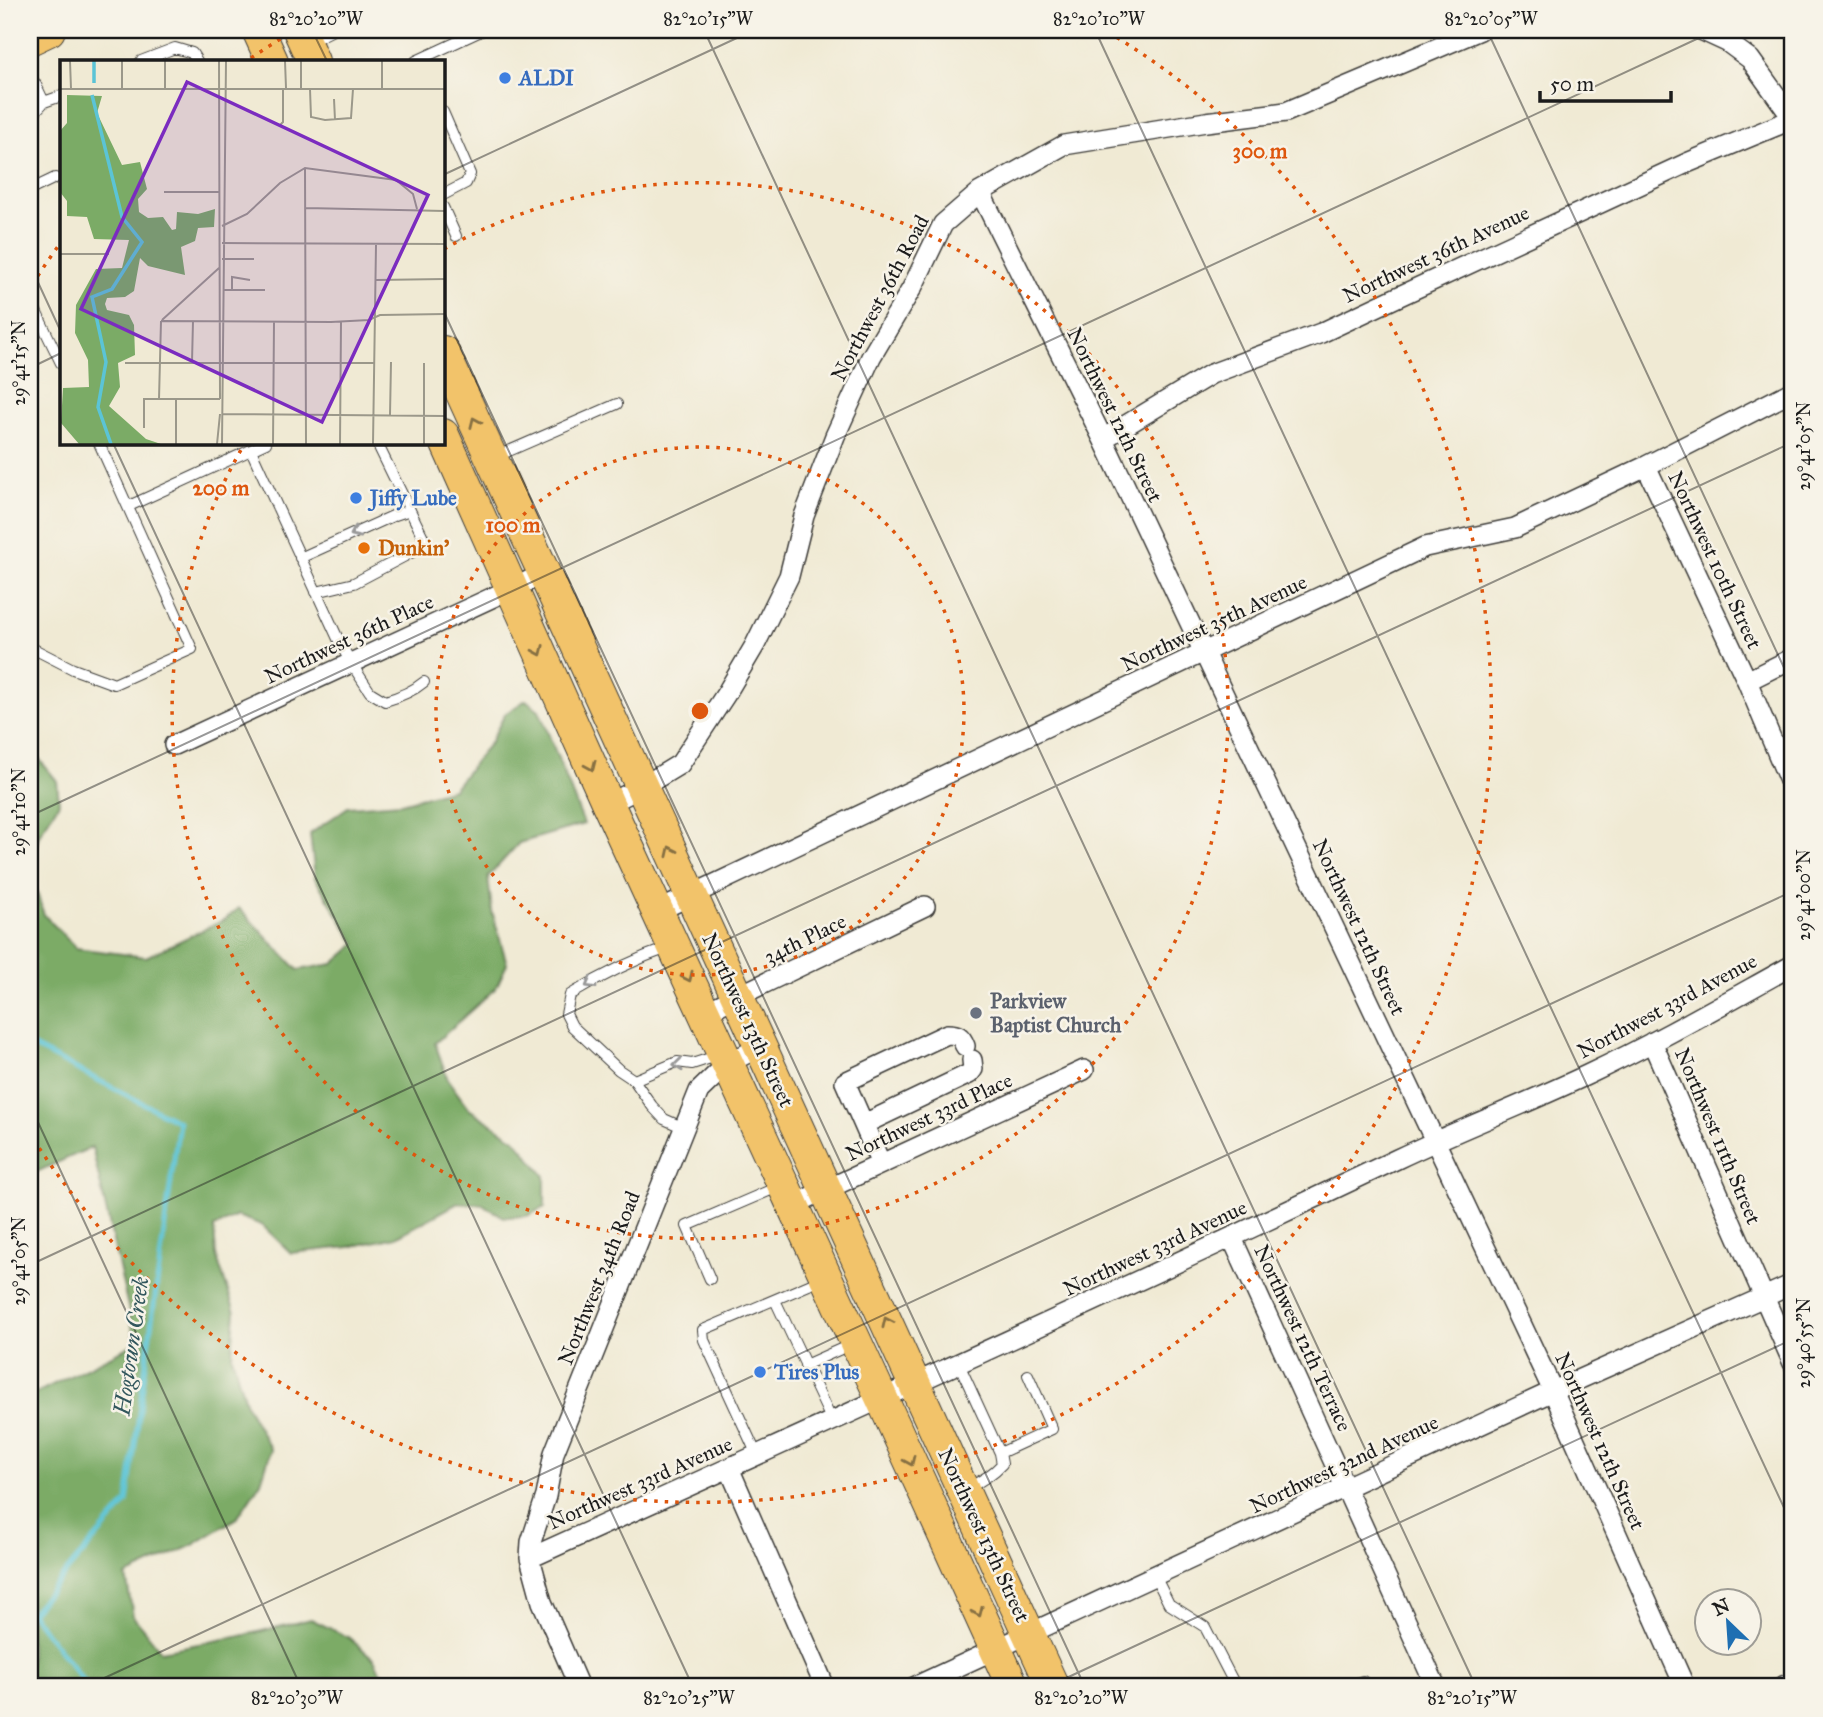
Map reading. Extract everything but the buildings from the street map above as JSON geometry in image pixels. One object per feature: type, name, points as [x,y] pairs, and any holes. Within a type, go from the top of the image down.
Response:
[{"type":"main road","points":[[30,38],[49,30]]},
{"type":"main road","points":[[258,30],[272,60]]},
{"type":"main road","name":"Northwest 13th Street","points":[[444,354],[1053,1687]]},
{"type":"main road","name":"Northwest 13th Street","points":[[444,437],[608,804],[1013,1687]]},
{"type":"street","name":"Northwest 36th Road","points":[[608,804],[680,764],[755,645],[789,576],[804,516],[835,436],[871,357],[912,288],[943,224],[980,192],[1064,145],[1286,112],[1480,30]]},
{"type":"street","points":[[1701,30],[1727,42],[1750,59],[1793,119]]},
{"type":"street","name":"Northwest 36th Avenue","points":[[1103,439],[1211,374],[1321,333],[1651,180],[1793,119]]},
{"type":"street","name":"Northwest 12th Street","points":[[980,192],[1103,439],[1553,1391],[1685,1687]]},
{"type":"street","name":"Northwest 35th Avenue","points":[[658,911],[1425,547],[1515,528],[1646,466],[1793,391]]},
{"type":"street","name":"Northwest 10th Street","points":[[1646,466],[1747,681],[1793,790]]},
{"type":"street","name":"Northwest 36th Place","points":[[174,745],[544,574]]},
{"type":"street","points":[[1747,681],[1793,658]]},
{"type":"street","name":"34th Place","points":[[705,1012],[925,906]]},
{"type":"street","name":"Northwest 33rd Avenue","points":[[530,1558],[959,1364],[1435,1141],[1589,1074],[1793,965]]},
{"type":"street","points":[[864,1124],[969,1074],[973,1069],[961,1038],[956,1034],[947,1034],[845,1082],[881,1164]]},
{"type":"street","name":"Northwest 11th Street","points":[[1652,1042],[1793,1363]]},
{"type":"street","name":"Northwest 34th Road","points":[[530,1558],[531,1542],[546,1496],[554,1453],[699,1091],[726,1058],[760,1046]]},
{"type":"street","name":"Northwest 33rd Place","points":[[788,1195],[826,1190],[1084,1070]]},
{"type":"street","name":"Northwest 12th Terrace","points":[[1232,1238],[1436,1687]]},
{"type":"street","name":"Northwest 32nd Avenue","points":[[914,1687],[1553,1391],[1793,1284]]},
{"type":"street","points":[[729,1468],[825,1687]]},
{"type":"street","points":[[530,1558],[542,1602],[579,1687]]},
{"type":"street","points":[[1781,1687],[1793,1682]]},
{"type":"lane","points":[[421,60],[483,30]]},
{"type":"lane","points":[[144,60],[175,48],[192,53],[196,60]]},
{"type":"lane","points":[[35,83],[44,102]]},
{"type":"lane","points":[[32,128],[33,114],[44,102],[60,96]]},
{"type":"lane","points":[[444,114],[470,174],[466,183],[444,194]]},
{"type":"lane","points":[[30,190],[55,178]]},
{"type":"lane","points":[[444,209],[456,236]]},
{"type":"lane","points":[[30,299],[60,361]]},
{"type":"lane","points":[[491,459],[617,404]]},
{"type":"lane","points":[[30,647],[73,669],[114,684],[192,649],[99,444]]},
{"type":"lane","points":[[129,506],[264,444]]},
{"type":"lane","points":[[316,592],[354,583],[426,543],[377,444]]},
{"type":"lane","points":[[251,450],[316,592],[351,663],[370,692],[385,701],[415,689],[424,682]]},
{"type":"lane","points":[[300,558],[410,510]]},
{"type":"lane","points":[[674,946],[591,982],[570,995],[566,1014],[572,1026],[619,1070],[634,1080],[664,1119],[684,1128]]},
{"type":"lane","points":[[634,1080],[677,1062],[692,1064],[726,1058]]},
{"type":"lane","points":[[710,1279],[687,1226],[788,1195]]},
{"type":"lane","points":[[757,1455],[704,1340],[703,1331],[826,1278]]},
{"type":"lane","points":[[775,1300],[832,1422]]},
{"type":"lane","points":[[805,1364],[856,1342]]},
{"type":"lane","points":[[959,1364],[1000,1453],[1002,1464],[980,1482],[963,1490]]},
{"type":"lane","points":[[1000,1453],[1052,1429],[1028,1375]]},
{"type":"lane","points":[[1155,1576],[1169,1604],[1205,1627],[1236,1687]]},
{"type":"lane","points":[[1345,1687],[1363,1681]]},
{"type":"green space","points":[[526,700],[539,710],[584,824],[519,843],[488,877],[492,911],[507,964],[496,988],[435,1043],[448,1080],[469,1109],[515,1139],[545,1176],[545,1207],[527,1216],[504,1217],[482,1204],[458,1203],[396,1237],[349,1247],[291,1253],[262,1225],[237,1216],[214,1227],[216,1255],[235,1312],[232,1356],[246,1405],[271,1450],[261,1482],[238,1517],[193,1545],[126,1576],[133,1616],[161,1651],[311,1619],[348,1637],[374,1659],[388,1687],[30,1687],[30,1396],[136,1343],[92,1147],[30,1175],[30,871],[44,915],[76,948],[146,957],[224,920],[239,908],[298,970],[333,964],[356,944],[315,878],[310,834],[348,807],[401,803],[453,789],[490,743],[505,714]]},
{"type":"green space","points":[[30,748],[57,781],[59,803],[39,835],[30,867]]},
{"type":"waterway","name":"Hogtown Creek","points":[[30,1045],[179,1122],[127,1502],[31,1613],[88,1687]]},
{"type":"place","name":"ALDI","points":[[505,78]]},
{"type":"place","name":"Jiffy Lube","points":[[356,498]]},
{"type":"place","name":"Dunkin'","points":[[364,548]]},
{"type":"place","name":"Parkview Baptist Church","points":[[976,1013]]},
{"type":"place","name":"Tires Plus","points":[[760,1372]]}]
